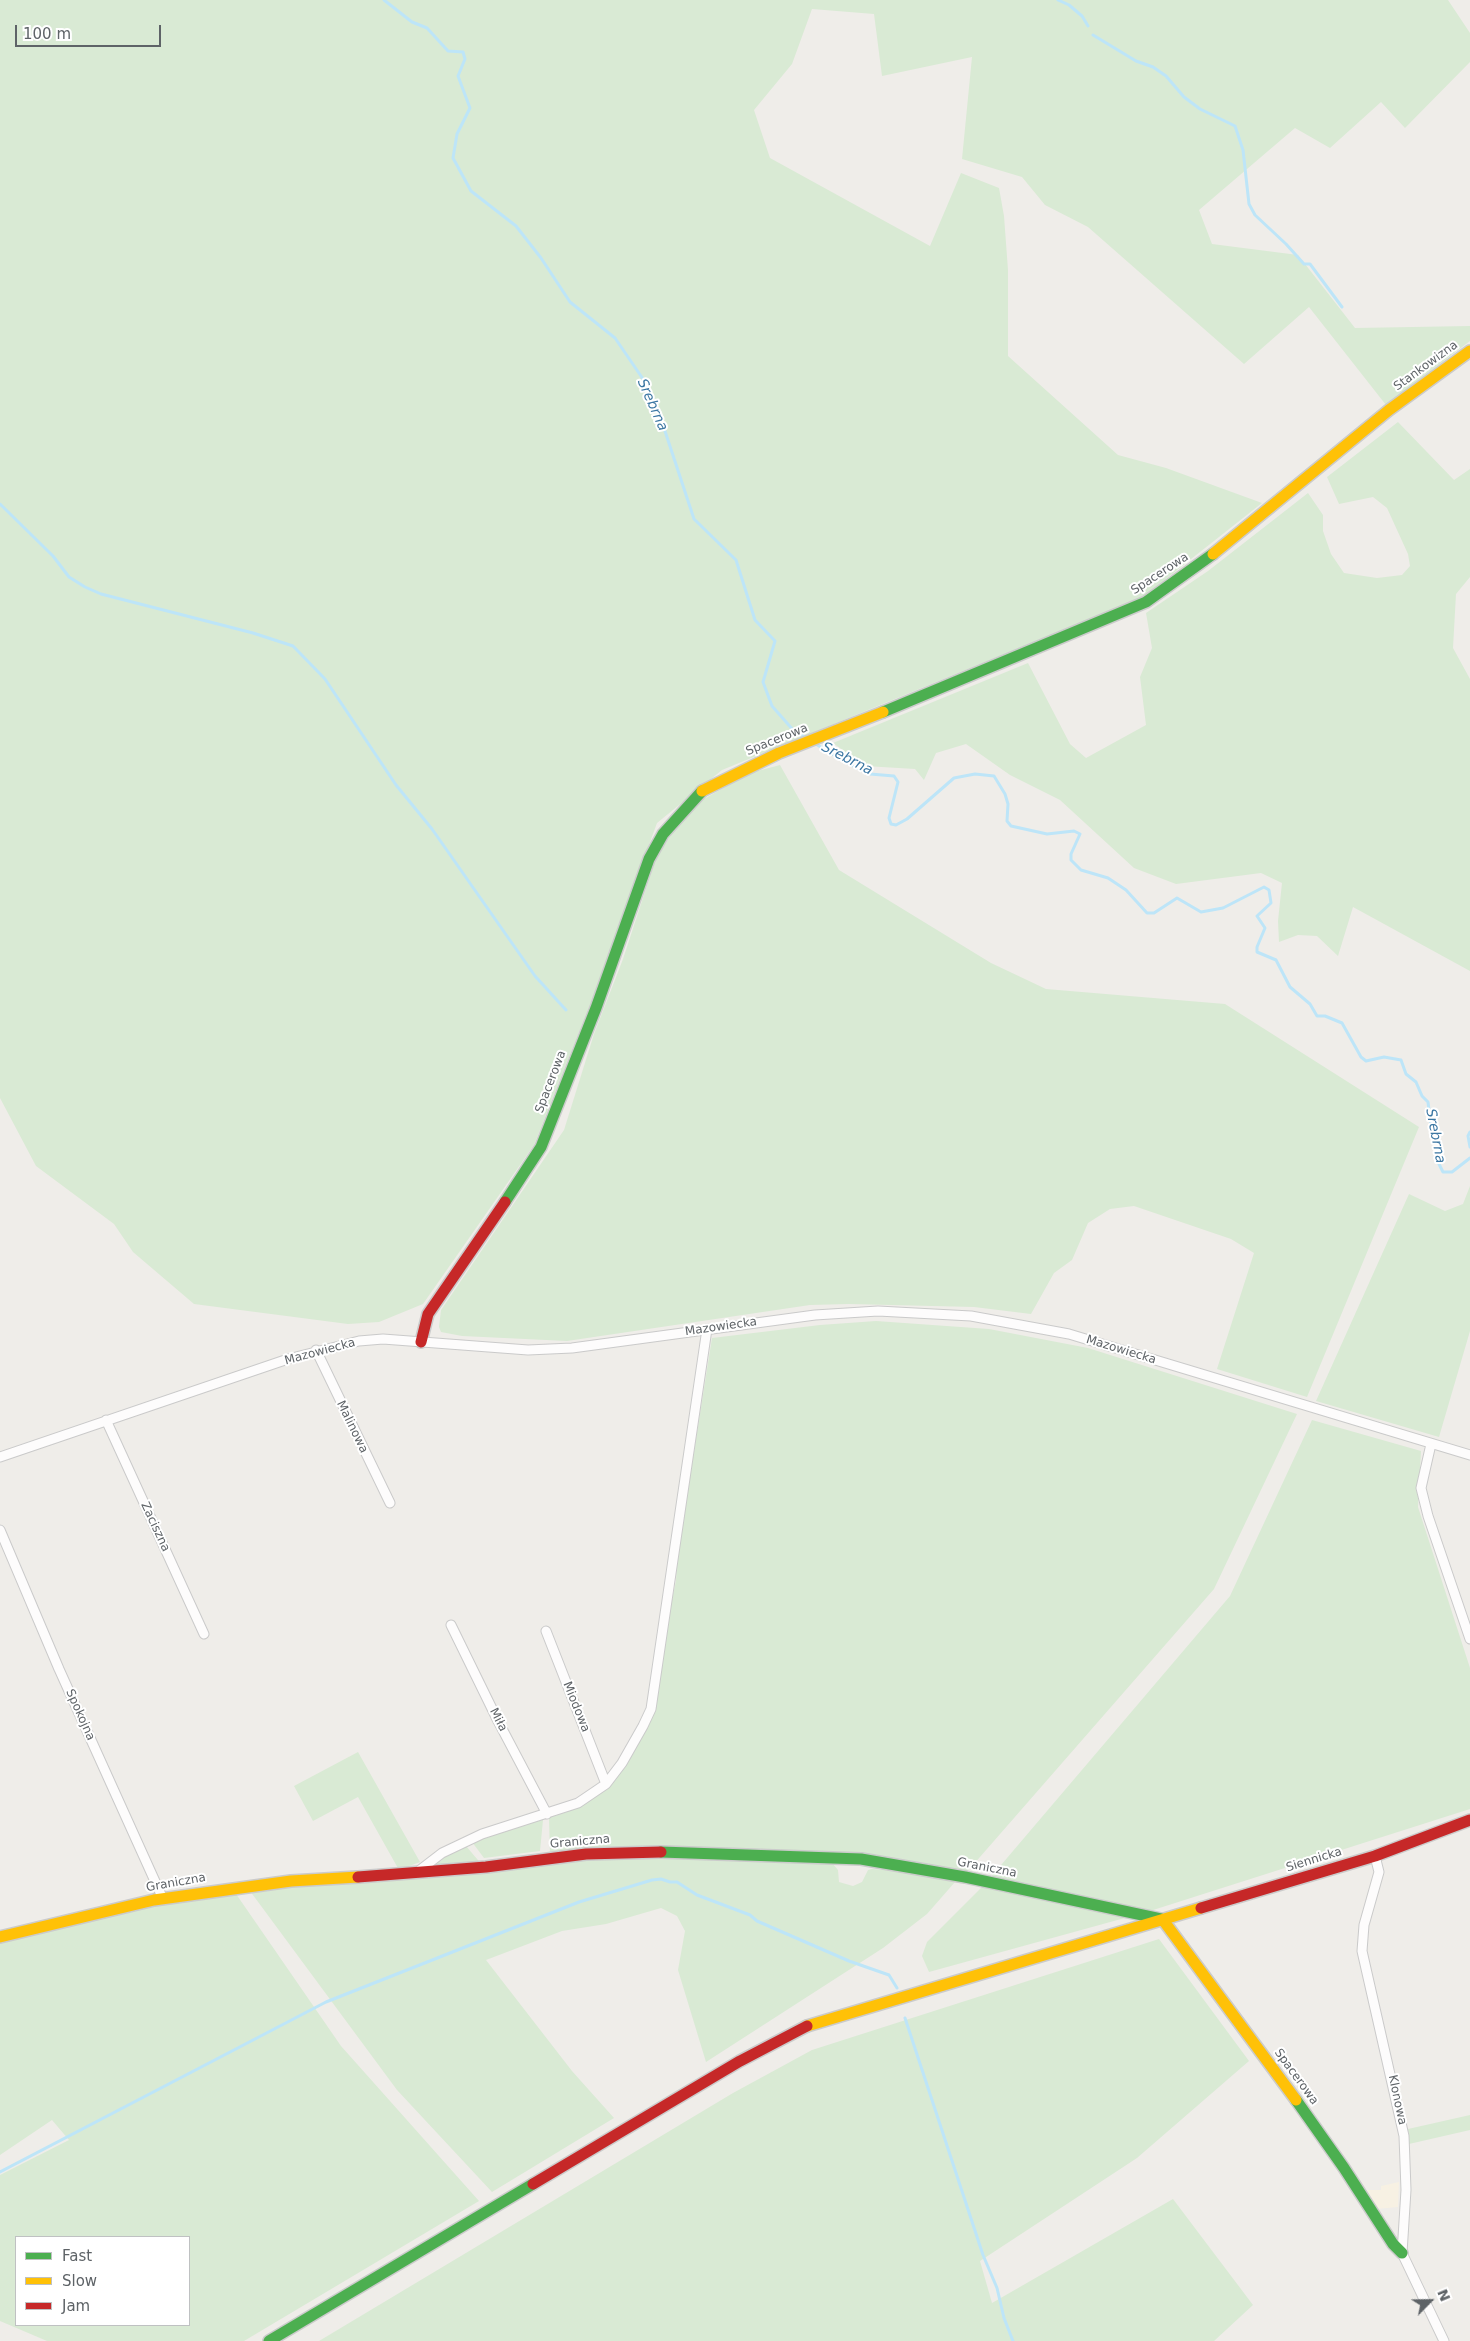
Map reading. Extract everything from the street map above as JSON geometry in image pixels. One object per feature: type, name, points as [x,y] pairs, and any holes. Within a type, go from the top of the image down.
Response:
[{"type":"street","name":"Stankowizna","points":[[1398,404],[1470,351]]},
{"type":"street","name":"Spacerowa","points":[[421,1342],[428,1314],[525,1174],[541,1147],[596,1008],[649,860],[663,834],[705,788],[779,753],[825,736],[1146,602],[1202,563],[1398,404]]},
{"type":"street","name":"Mazowiecka","points":[[0,1457],[316,1350],[359,1341],[383,1339],[480,1348],[572,1348],[708,1329],[878,1311],[971,1316],[1069,1334],[1470,1455]]},
{"type":"street","points":[[416,1873],[442,1853],[482,1834],[578,1803],[606,1784],[622,1762],[651,1710],[708,1329]]},
{"type":"street","name":"Malinowa","points":[[316,1350],[390,1503]]},
{"type":"street","name":"Zaciszna","points":[[106,1420],[204,1634]]},
{"type":"street","points":[[1431,1444],[1422,1488],[1428,1516],[1470,1639]]},
{"type":"street","name":"Spokojna","points":[[0,1530],[59,1669],[163,1898]]},
{"type":"street","name":"Miła","points":[[451,1625],[498,1721],[547,1814]]},
{"type":"street","name":"Miodowa","points":[[546,1631],[606,1784]]},
{"type":"street","name":"Siennicka","points":[[269,2341],[790,2033],[856,2009],[1163,1920],[1374,1856],[1470,1820]]},
{"type":"street","name":"Graniczna","points":[[0,1936],[163,1898],[291,1881],[486,1867],[586,1854],[648,1852],[860,1860],[965,1877],[1163,1920]]},
{"type":"street","name":"Klonowa","points":[[1374,1856],[1379,1872],[1364,1925],[1361,1945],[1404,2136],[1406,2190],[1402,2253],[1444,2341]]},
{"type":"street","name":"Spacerowa","points":[[1163,1920],[1283,2081],[1344,2168],[1393,2244],[1402,2253]]},
{"type":"shaded area","points":[[1399,2182],[1398,2207],[1376,2209],[1364,2190],[1381,2190],[1381,2186]]},
{"type":"green space","points":[[0,0],[1448,0],[1470,33],[1470,62],[1405,128],[1381,102],[1330,148],[1295,128],[1199,210],[1212,244],[1298,255],[1355,328],[1470,326],[1470,341],[1386,405],[1309,307],[1244,364],[1088,227],[1045,205],[1022,177],[962,159],[972,57],[882,76],[874,14],[812,9],[792,64],[754,110],[770,158],[930,246],[961,173],[999,188],[1004,216],[1008,270],[1008,356],[1118,455],[1166,468],[1262,503],[1143,597],[722,770],[657,823],[595,992],[534,1145],[423,1304],[379,1322],[348,1324],[194,1304],[133,1252],[114,1224],[36,1166],[0,1098]]},
{"type":"green space","points":[[1398,422],[1454,480],[1470,469],[1470,577],[1456,594],[1453,648],[1470,679],[1470,971],[1353,907],[1338,956],[1317,936],[1298,935],[1279,942],[1278,921],[1282,883],[1261,873],[1176,884],[1134,868],[1060,800],[1010,775],[966,744],[936,753],[924,780],[915,769],[865,766],[833,743],[1028,663],[1070,744],[1086,758],[1146,725],[1140,677],[1152,648],[1146,613],[1208,571],[1308,493],[1323,515],[1323,531],[1331,554],[1344,573],[1377,578],[1402,575],[1410,566],[1408,554],[1387,508],[1373,497],[1339,504],[1327,477]]},
{"type":"green space","points":[[780,765],[839,870],[991,963],[1046,989],[1225,1004],[1419,1127],[1307,1397],[1217,1369],[1254,1253],[1231,1239],[1134,1206],[1110,1209],[1088,1223],[1072,1260],[1054,1273],[1031,1314],[974,1307],[810,1305],[567,1341],[462,1336],[441,1332],[439,1327],[441,1310],[564,1130],[594,1034],[623,959],[656,858],[677,826],[695,804],[750,773]]},
{"type":"green space","points":[[1470,1186],[1470,1331],[1439,1437],[1316,1401],[1409,1194],[1445,1211],[1463,1204]]},
{"type":"green space","points":[[876,1321],[989,1329],[1088,1348],[1297,1414],[1214,1589],[966,1873],[824,1855],[550,1855],[549,1818],[598,1795],[642,1737],[676,1581],[677,1558],[712,1338],[820,1325]]},
{"type":"green space","points":[[1312,1420],[1421,1451],[1418,1507],[1470,1668],[1470,1809],[1150,1911],[990,1878],[1230,1596]]},
{"type":"green space","points":[[358,1752],[420,1862],[399,1870],[358,1797],[313,1821],[294,1786]]},
{"type":"green space","points":[[543,1820],[540,1851],[484,1858],[472,1842],[510,1826]]},
{"type":"green space","points":[[466,1846],[483,1866],[431,1868],[430,1864]]},
{"type":"green space","points":[[614,1857],[833,1864],[838,1870],[839,1882],[853,1886],[862,1882],[868,1870],[872,1869],[921,1873],[955,1882],[927,1914],[883,1948],[706,2062],[678,1970],[685,1931],[677,1916],[661,1908],[606,1924],[562,1931],[486,1960],[572,2071],[614,2118],[492,2192],[397,2090],[250,1891]]},
{"type":"green space","points":[[984,1885],[1132,1916],[929,1972],[922,1956],[927,1942]]},
{"type":"green space","points":[[234,1891],[341,2046],[479,2201],[244,2341],[47,2341],[0,2321],[0,2175],[69,2140],[52,2120],[0,2155],[0,1941],[161,1903]]},
{"type":"green space","points":[[1159,1939],[1249,2061],[1137,2158],[980,2261],[992,2303],[1173,2199],[1253,2305],[1214,2341],[319,2341],[733,2093],[812,2050]]},
{"type":"green space","points":[[1470,2115],[1470,2130],[1409,2144],[1408,2129]]},
{"type":"waterway","name":"Srebrna","points":[[384,0],[412,22],[427,28],[448,51],[463,52],[465,59],[458,76],[470,108],[457,134],[453,158],[471,191],[516,226],[541,258],[570,302],[615,338],[643,379],[661,419],[694,519],[736,560],[755,620],[775,641],[763,682],[772,706],[794,731],[807,738]]},
{"type":"waterway","points":[[1058,0],[1069,5],[1082,16],[1088,26]]},
{"type":"waterway","points":[[1093,35],[1136,61],[1153,67],[1166,76],[1184,97],[1200,109],[1235,126],[1243,150],[1249,204],[1255,215],[1304,264],[1310,264],[1342,307]]},
{"type":"waterway","points":[[0,504],[53,556],[69,577],[85,587],[101,594],[253,633],[293,646],[325,679],[396,785],[432,829],[535,976],[566,1010]]},
{"type":"waterway","name":"Srebrna","points":[[814,743],[870,774],[894,776],[898,782],[889,818],[891,824],[896,825],[907,819],[954,778],[975,774],[994,776],[1005,794],[1008,804],[1007,821],[1011,826],[1047,834],[1074,831],[1080,834],[1071,854],[1071,860],[1081,870],[1108,878],[1126,890],[1147,913],[1154,913],[1177,898],[1201,912],[1223,908],[1264,887],[1269,890],[1271,903],[1257,916],[1265,928],[1257,947],[1257,952],[1276,960],[1290,987],[1310,1004],[1317,1016],[1325,1016],[1342,1023],[1361,1057],[1366,1061],[1384,1057],[1401,1060],[1406,1074],[1416,1082],[1422,1096],[1428,1102],[1431,1126],[1439,1143],[1439,1164],[1443,1172],[1452,1172],[1470,1158]]},
{"type":"waterway","name":"Srebrna","points":[[1470,1132],[1468,1136],[1470,1147]]},
{"type":"waterway","points":[[0,2172],[326,2002],[579,1902],[652,1880],[661,1879],[677,1882],[697,1895],[750,1915],[757,1921],[849,1961],[889,1975],[897,1988]]},
{"type":"waterway","points":[[905,2018],[983,2255],[997,2288],[1004,2318],[1013,2341]]},
{"type":"traffic: fast","points":[[883,712],[1146,602],[1213,554]]},
{"type":"traffic: fast","points":[[505,1202],[541,1147],[596,1008],[649,859],[663,834],[702,791]]},
{"type":"traffic: fast","points":[[661,1852],[861,1859],[965,1877],[1161,1919]]},
{"type":"traffic: fast","points":[[1296,2100],[1344,2168],[1393,2244],[1402,2253]]},
{"type":"traffic: fast","points":[[269,2341],[533,2184]]},
{"type":"traffic: slow","points":[[1213,554],[1389,410],[1470,351]]},
{"type":"traffic: slow","points":[[702,791],[779,753],[883,712]]},
{"type":"traffic: slow","points":[[0,1937],[154,1900],[291,1881],[358,1877]]},
{"type":"traffic: slow","points":[[807,2026],[1201,1908]]},
{"type":"traffic: slow","points":[[1163,1920],[1296,2100]]},
{"type":"traffic: jam","points":[[421,1342],[428,1314],[505,1202]]},
{"type":"traffic: jam","points":[[1201,1908],[1375,1856],[1470,1820]]},
{"type":"traffic: jam","points":[[358,1877],[486,1867],[586,1854],[661,1852]]},
{"type":"traffic: jam","points":[[533,2184],[740,2061],[807,2026]]}]
